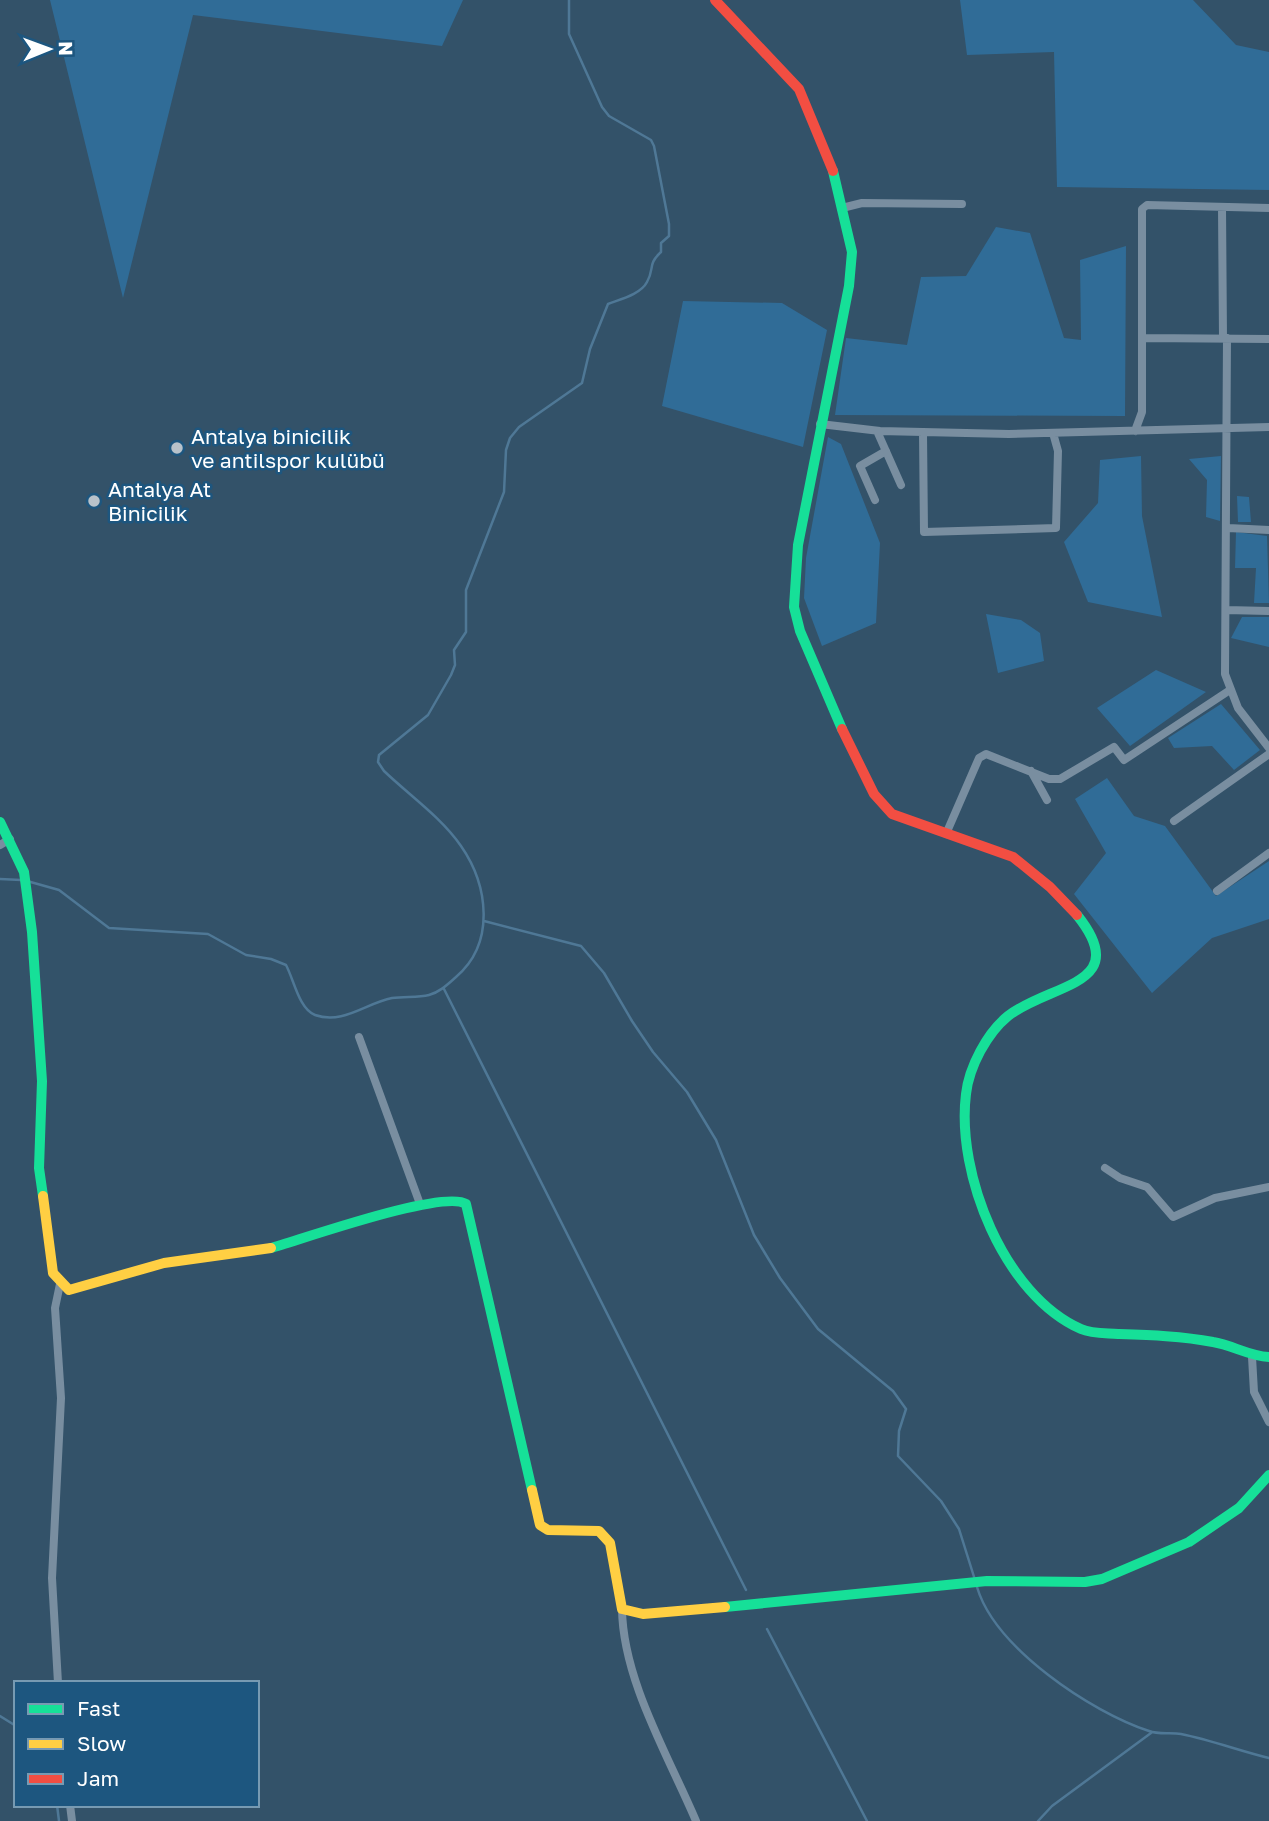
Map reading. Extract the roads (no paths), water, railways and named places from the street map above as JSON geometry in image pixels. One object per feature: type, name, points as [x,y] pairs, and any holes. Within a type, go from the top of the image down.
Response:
[{"type":"street","points":[[715,0],[799,89],[833,170],[852,252],[849,286],[820,424],[795,573],[794,607],[800,631],[850,749],[874,794],[892,814],[985,845],[1029,867],[1087,926],[1097,940],[1099,953],[1096,966],[1084,978],[1008,1015],[997,1027],[966,1090],[966,1140],[975,1184],[1001,1250],[1043,1302],[1082,1330],[1214,1343],[1252,1357],[1269,1357]]},
{"type":"street","points":[[842,208],[862,203],[962,204]]},
{"type":"street","points":[[1135,431],[1142,412],[1142,209],[1147,205],[1269,208]]},
{"type":"street","points":[[1222,207],[1228,528],[1225,674],[1238,708],[1269,748]]},
{"type":"street","points":[[1143,338],[1269,339]]},
{"type":"street","points":[[820,424],[923,433],[1053,433],[1269,427]]},
{"type":"street","points":[[877,431],[901,485]]},
{"type":"street","points":[[923,433],[923,532],[1056,528],[1058,451],[1053,433]]},
{"type":"street","points":[[875,500],[860,466],[886,451]]},
{"type":"street","points":[[1228,528],[1269,530]]},
{"type":"street","points":[[1226,610],[1269,611]]},
{"type":"street","points":[[946,834],[979,758],[986,754],[1049,779],[1060,779],[1114,747],[1124,760],[1230,690]]},
{"type":"street","points":[[1174,821],[1269,754]]},
{"type":"street","points":[[1031,771],[1047,800]]},
{"type":"street","points":[[0,822],[5,842],[24,872],[27,894],[42,1082],[39,1168],[53,1273],[60,1284],[69,1290],[99,1284],[164,1263],[268,1249],[420,1204],[460,1200],[466,1204],[540,1525],[548,1530],[599,1531],[610,1544],[622,1609],[622,1640],[635,1684],[696,1821]]},
{"type":"street","points":[[1217,891],[1269,853]]},
{"type":"street","points":[[359,1037],[420,1204]]},
{"type":"street","points":[[1105,1168],[1120,1178],[1147,1186],[1172,1217],[1215,1198],[1269,1187]]},
{"type":"street","points":[[58,1681],[52,1578],[61,1398],[55,1308],[60,1284]]},
{"type":"street","points":[[1252,1357],[1254,1392],[1269,1420]]},
{"type":"street","points":[[622,1609],[643,1614],[708,1610],[987,1581],[1085,1582],[1102,1579],[1189,1542],[1239,1508],[1269,1475]]},
{"type":"waterway","points":[[27,881],[59,890],[109,928],[208,934],[246,955],[271,959],[286,965],[305,1007],[309,1012],[325,1017],[345,1015],[392,998],[433,994],[456,977],[469,963],[477,948],[484,913],[482,896],[470,861],[444,825],[384,771],[378,762],[379,755],[428,715],[451,675],[455,665],[454,650],[466,632],[466,590],[504,492],[506,450],[510,438],[519,427],[582,383],[590,349],[608,304],[630,296],[644,286],[654,260],[661,252],[661,243],[669,236],[654,146],[651,140],[609,116],[602,107],[569,34],[569,0]]},
{"type":"waterway","points":[[0,879],[21,880]]},
{"type":"waterway","points":[[484,921],[581,946],[604,973],[632,1021],[653,1052],[687,1092],[716,1140],[754,1235],[780,1278],[818,1329],[893,1391],[906,1409],[899,1431],[898,1456],[941,1501],[959,1529],[975,1580]]},
{"type":"waterway","points":[[444,989],[746,1590]]},
{"type":"waterway","points":[[977,1587],[987,1610],[1003,1633],[1024,1654],[1048,1675],[1100,1709],[1153,1732],[1192,1736],[1269,1758]]},
{"type":"waterway","points":[[767,1629],[867,1821]]},
{"type":"waterway","points":[[0,1716],[14,1725]]},
{"type":"waterway","points":[[1038,1821],[1052,1806],[1151,1733]]},
{"type":"waterway","points":[[57,1807],[59,1821]]},
{"type":"place","name":"Antalya binicilik ve antilspor kulübü","points":[[177,448]]},
{"type":"place","name":"Antalya At Binicilik","points":[[94,501]]}]
